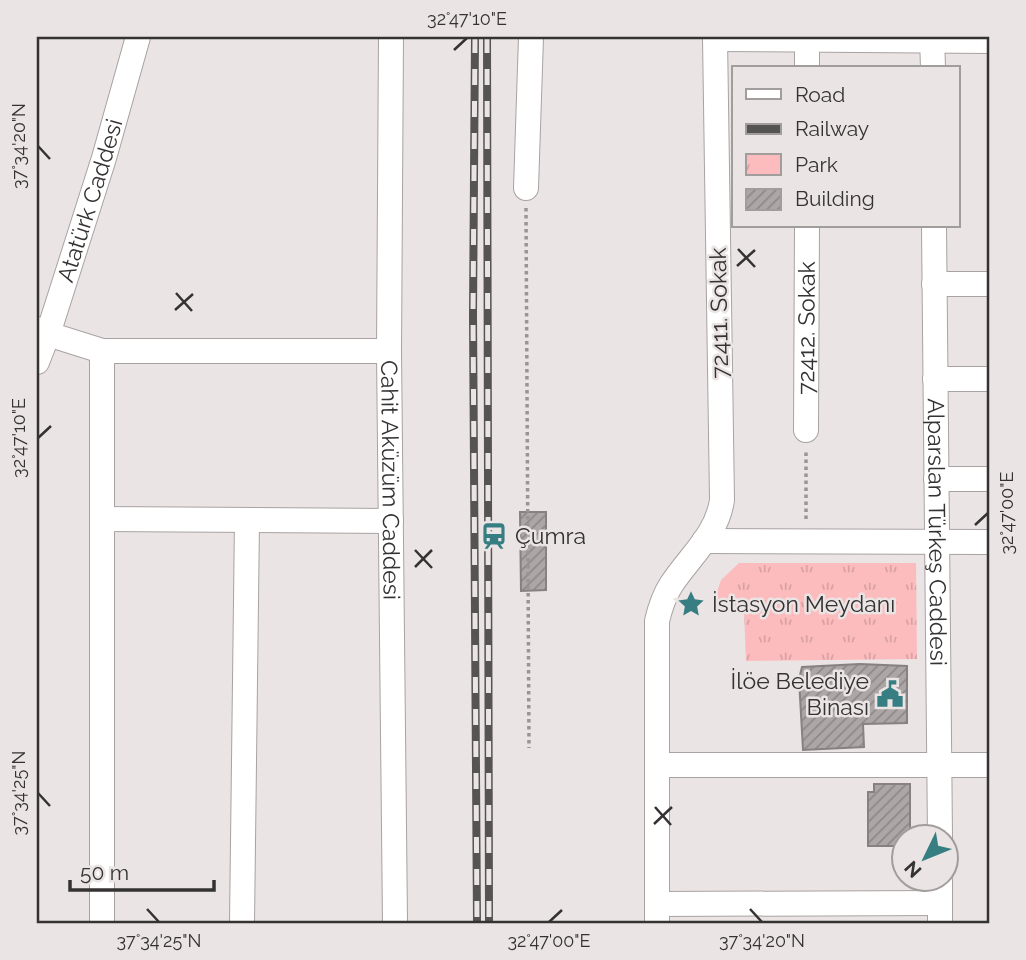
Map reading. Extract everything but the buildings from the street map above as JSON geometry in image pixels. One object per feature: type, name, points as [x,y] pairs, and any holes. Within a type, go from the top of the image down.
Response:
[{"type":"street","name":"Atatürk Caddesi","points":[[37,362],[42,331],[104,158],[138,37]]},
{"type":"street","name":"Cahit Aküzüm Caddesi","points":[[391,37],[389,351],[395,923]]},
{"type":"street","points":[[526,188],[531,37]]},
{"type":"street","points":[[715,38],[989,41]]},
{"type":"street","name":"72411. Sokak","points":[[657,914],[657,621],[662,602],[671,586],[715,528],[722,500],[715,38]]},
{"type":"street","points":[[932,39],[933,66]]},
{"type":"street","points":[[807,40],[807,66]]},
{"type":"street","name":"72412. Sokak","points":[[806,430],[807,228]]},
{"type":"street","name":"Alparslan Türkeş Caddesi","points":[[934,228],[940,824]]},
{"type":"street","points":[[934,284],[989,284]]},
{"type":"street","points":[[42,331],[102,351],[389,351]]},
{"type":"street","points":[[102,351],[102,923]]},
{"type":"street","points":[[935,379],[989,379]]},
{"type":"street","points":[[936,479],[989,479]]},
{"type":"street","points":[[102,519],[391,521]]},
{"type":"street","points":[[242,923],[247,520]]},
{"type":"street","points":[[704,541],[989,542]]},
{"type":"street","points":[[657,765],[989,765]]},
{"type":"street","points":[[657,914],[940,902]]},
{"type":"path","points":[[526,188],[529,748]]},
{"type":"path","points":[[806,430],[806,542]]},
{"type":"green space","points":[[739,563],[916,563],[917,659],[746,661],[744,611],[712,606],[721,580]]},
{"type":"railway","points":[[475,37],[473,315],[477,923]]},
{"type":"railway","points":[[487,37],[489,923]]},
{"type":"place","name":"Çumra","points":[[494,536]]},
{"type":"place","name":"İstasyon Meydanı","points":[[691,604]]},
{"type":"place","name":"İlöe Belediye Binası","points":[[890,694]]}]
